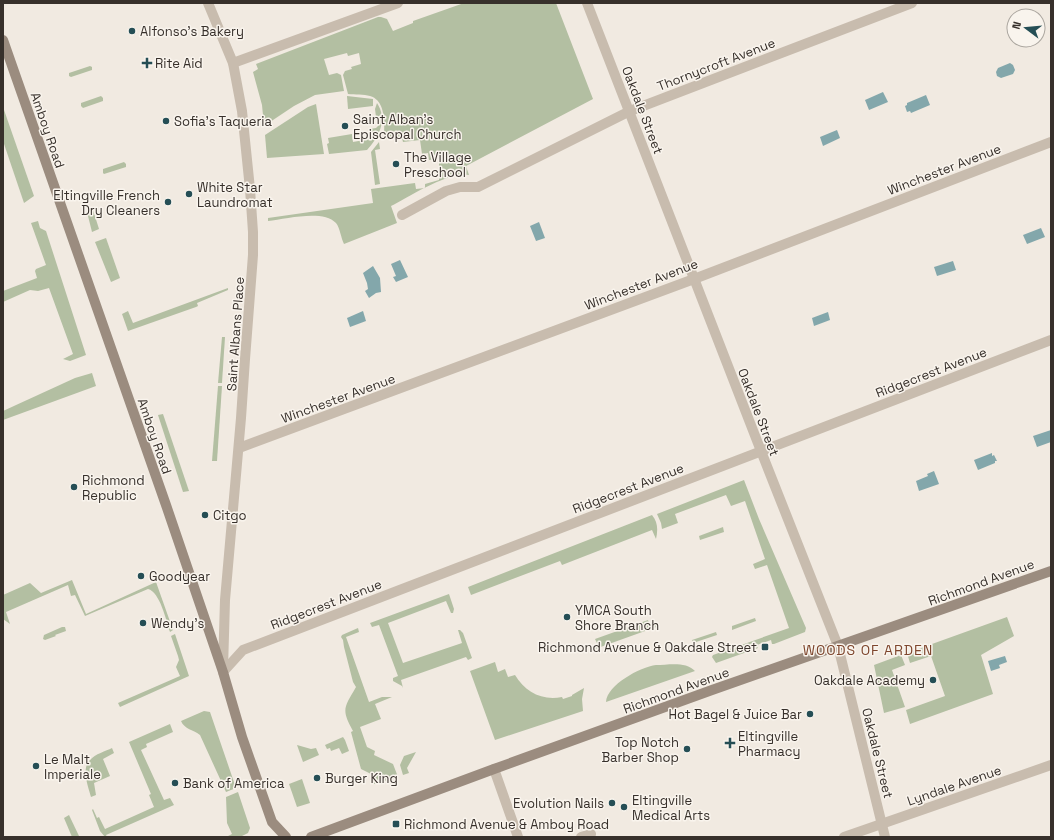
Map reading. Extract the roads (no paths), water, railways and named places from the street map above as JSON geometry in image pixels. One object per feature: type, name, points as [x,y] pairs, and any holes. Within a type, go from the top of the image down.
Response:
[{"type":"main road","name":"Amboy Road","points":[[3,40],[223,672],[242,737],[272,822],[286,837]]},
{"type":"main road","name":"Richmond Avenue","points":[[311,837],[712,690],[1051,571]]},
{"type":"street","name":"Saint Albans Place","points":[[208,3],[233,63],[242,111],[250,189],[253,248],[239,448],[225,600],[223,672]]},
{"type":"street","points":[[233,63],[398,3]]},
{"type":"street","name":"Oakdale Street","points":[[587,3],[838,646],[885,837]]},
{"type":"street","name":"Thornycroft Avenue","points":[[402,215],[446,191],[460,188],[478,187],[630,111],[912,3]]},
{"type":"street","name":"Winchester Avenue","points":[[239,448],[694,279],[1051,142]]},
{"type":"street","name":"Ridgecrest Avenue","points":[[223,672],[243,650],[1051,340]]},
{"type":"street","name":"Lyndale Avenue","points":[[844,837],[1051,766]]},
{"type":"street","points":[[494,769],[518,837]]},
{"type":"water","points":[[1010,63],[1013,65],[1015,70],[1013,74],[1001,78],[997,76],[996,72],[998,68]]},
{"type":"water","points":[[883,92],[888,102],[869,110],[865,100]]},
{"type":"water","points":[[926,95],[930,105],[911,113],[910,111],[907,112],[905,106],[907,103]]},
{"type":"water","points":[[837,130],[840,138],[823,146],[820,137]]},
{"type":"water","points":[[539,222],[545,238],[536,241],[530,226]]},
{"type":"water","points":[[1041,228],[1045,237],[1027,244],[1023,235]]},
{"type":"water","points":[[400,260],[408,277],[396,282],[393,277],[396,276],[391,264]]},
{"type":"water","points":[[953,261],[956,270],[937,276],[934,267]]},
{"type":"water","points":[[373,266],[380,278],[381,292],[376,293],[369,298],[365,291],[368,289],[363,273]]},
{"type":"water","points":[[363,311],[366,321],[350,327],[347,318]]},
{"type":"water","points":[[828,312],[830,320],[814,326],[812,318]]},
{"type":"water","points":[[1051,430],[1051,442],[1037,447],[1033,436]]},
{"type":"water","points":[[992,453],[992,456],[994,455],[997,461],[978,470],[974,460]]},
{"type":"water","points":[[934,471],[939,484],[919,491],[916,481],[928,476],[927,474]]},
{"type":"water","points":[[1005,656],[1007,662],[999,665],[1000,668],[991,671],[988,661]]},
{"type":"place","name":"Alfonso's Bakery","points":[[132,31]]},
{"type":"place","name":"Rite Aid","points":[[147,63]]},
{"type":"place","name":"Sofia's Taqueria","points":[[166,121]]},
{"type":"place","name":"Saint Alban's Episcopal Church","points":[[345,126]]},
{"type":"place","name":"The Village Preschool","points":[[396,164]]},
{"type":"place","name":"White Star Laundromat","points":[[189,194]]},
{"type":"place","name":"Eltingville French Dry Cleaners","points":[[168,202]]},
{"type":"place","name":"Richmond Republic","points":[[74,487]]},
{"type":"place","name":"Citgo","points":[[205,515]]},
{"type":"place","name":"Goodyear","points":[[141,576]]},
{"type":"place","name":"YMCA South Shore Branch","points":[[567,617]]},
{"type":"place","name":"Wendy's","points":[[143,623]]},
{"type":"place","name":"Richmond Avenue & Oakdale Street","points":[[765,647]]},
{"type":"place","name":"Oakdale Academy","points":[[933,680]]},
{"type":"place","name":"Hot Bagel & Juice Bar","points":[[810,714]]},
{"type":"place","name":"Eltingville Pharmacy","points":[[730,743]]},
{"type":"place","name":"Top Notch Barber Shop","points":[[687,749]]},
{"type":"place","name":"Le Malt Imperiale","points":[[36,766]]},
{"type":"place","name":"Burger King","points":[[317,778]]},
{"type":"place","name":"Bank of America","points":[[175,783]]},
{"type":"place","name":"Evolution Nails","points":[[612,803]]},
{"type":"place","name":"Eltingville Medical Arts","points":[[624,807]]},
{"type":"place","name":"Richmond Avenue & Amboy Road","points":[[396,824]]},
{"type":"district","name":"WOODS OF ARDEN","points":[[868,650]]}]
